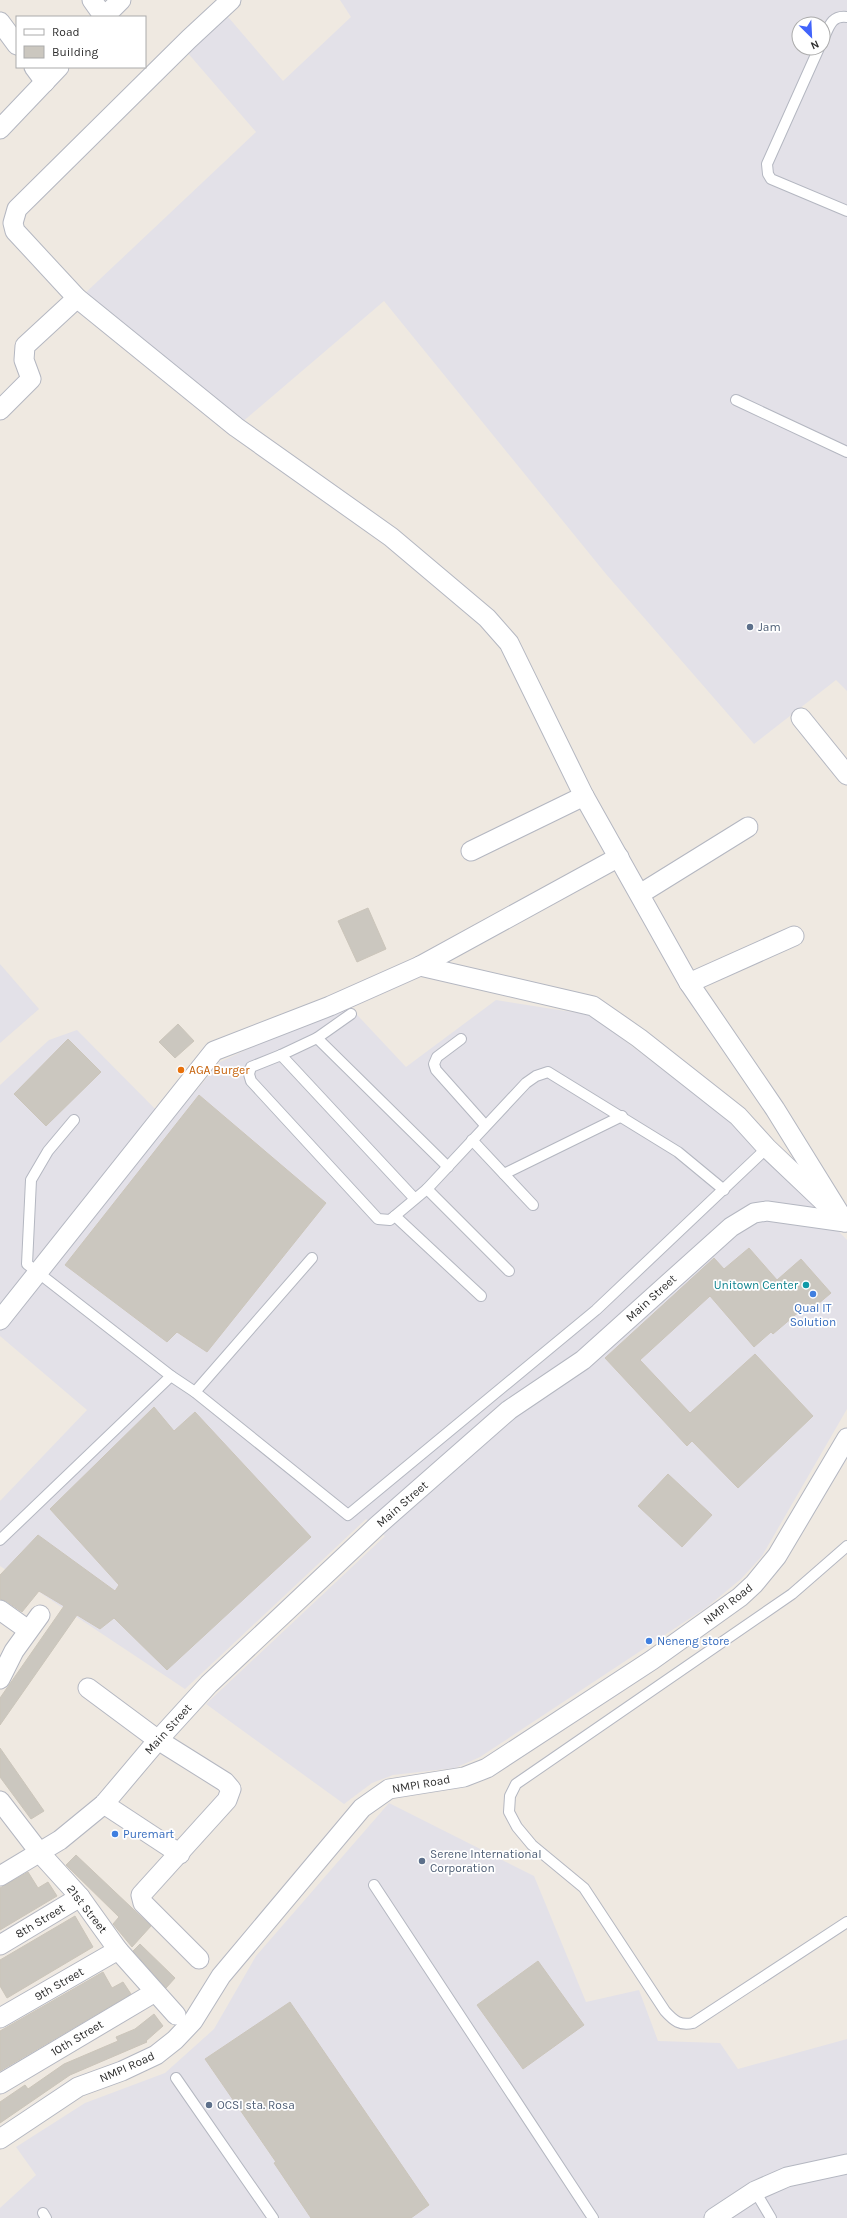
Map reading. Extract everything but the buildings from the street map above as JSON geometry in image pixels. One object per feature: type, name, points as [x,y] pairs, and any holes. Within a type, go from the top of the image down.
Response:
[{"type":"street","points":[[92,0],[103,16]]},
{"type":"street","points":[[105,16],[121,0]]},
{"type":"street","points":[[231,0],[189,39],[17,209],[13,223],[15,231],[78,298],[236,427],[391,537],[487,618],[509,643],[584,796],[689,983],[775,1110],[846,1223]]},
{"type":"street","points":[[0,22],[16,44]]},
{"type":"street","points":[[35,68],[45,82]]},
{"type":"street","points":[[0,129],[58,68]]},
{"type":"street","points":[[0,410],[31,379],[24,360],[25,346],[78,298]]},
{"type":"street","points":[[801,718],[847,775]]},
{"type":"street","points":[[471,851],[584,796]]},
{"type":"street","points":[[640,894],[748,827]]},
{"type":"street","points":[[0,1320],[214,1051],[330,1006],[420,966],[619,857]]},
{"type":"street","points":[[689,983],[794,936]]},
{"type":"street","points":[[420,966],[593,1006],[638,1038],[738,1116],[767,1148],[846,1223]]},
{"type":"street","name":"Main Street","points":[[0,1876],[40,1853],[104,1804],[158,1740],[209,1684],[377,1526],[509,1410],[583,1360],[741,1219],[754,1213],[767,1211],[846,1223]]},
{"type":"street","name":"NMPI Road","points":[[0,2139],[78,2087],[122,2071],[156,2055],[175,2040],[197,2015],[221,1976],[362,1808],[375,1797],[389,1789],[464,1777],[488,1768],[652,1660],[740,1597],[754,1584],[777,1556],[847,1438]]},
{"type":"street","points":[[0,1610],[28,1630]]},
{"type":"street","points":[[0,1679],[7,1655],[40,1615]]},
{"type":"street","points":[[88,1688],[158,1740],[225,1782],[231,1789],[227,1800],[180,1854],[143,1892],[143,1903],[199,1959]]},
{"type":"street","name":"21st Street","points":[[0,1801],[40,1853],[80,1897],[118,1950],[176,2015]]},
{"type":"street","points":[[104,1804],[180,1854]]},
{"type":"street","name":"8th Street","points":[[0,1945],[80,1897]]},
{"type":"street","name":"9th Street","points":[[0,2018],[118,1950]]},
{"type":"street","name":"10th Street","points":[[0,2084],[155,1992]]},
{"type":"street","points":[[714,2218],[755,2191],[787,2177],[847,2164]]},
{"type":"lane","points":[[831,22],[839,16],[847,17]]},
{"type":"lane","points":[[815,56],[772,150],[767,164],[768,174],[771,179],[847,211]]},
{"type":"lane","points":[[736,400],[847,452]]},
{"type":"lane","points":[[351,1014],[317,1038],[252,1068],[249,1074],[251,1081],[378,1218],[390,1220],[416,1199],[448,1167],[485,1125],[526,1084],[536,1076],[548,1072],[622,1116],[678,1152],[724,1190]]},
{"type":"lane","points":[[317,1038],[448,1167]]},
{"type":"lane","points":[[460,1039],[437,1057],[434,1064],[436,1070],[485,1125]]},
{"type":"lane","points":[[281,1055],[416,1199]]},
{"type":"lane","points":[[504,1174],[622,1116]]},
{"type":"lane","points":[[74,1120],[48,1151],[31,1180],[27,1264],[38,1271],[171,1376],[195,1392],[348,1515],[596,1310],[767,1148]]},
{"type":"lane","points":[[472,1140],[533,1205]]},
{"type":"lane","points":[[427,1189],[509,1271]]},
{"type":"lane","points":[[395,1216],[481,1296]]},
{"type":"lane","points":[[195,1392],[312,1258]]},
{"type":"lane","points":[[0,1540],[171,1376]]},
{"type":"lane","points":[[847,1546],[792,1594],[516,1784],[510,1796],[509,1812],[517,1827],[532,1845],[584,1888],[665,2011],[674,2021],[685,2025],[693,2023],[847,1922]]},
{"type":"lane","points":[[374,1885],[593,2218]]},
{"type":"lane","points":[[176,2078],[273,2218]]},
{"type":"lane","points":[[755,2191],[770,2218]]},
{"type":"shaded area","points":[[340,0],[847,0],[847,691],[836,680],[754,744],[606,574],[384,301],[240,424],[81,297],[256,132],[180,44],[223,11],[283,81],[351,17]]},
{"type":"shaded area","points":[[0,964],[39,1009],[0,1043]]},
{"type":"shaded area","points":[[496,1000],[591,1015],[738,1127],[847,1240],[847,1409],[762,1556],[741,1579],[707,1607],[480,1757],[455,1768],[393,1775],[372,1783],[344,1804],[206,1704],[385,1536],[366,1519],[185,1689],[0,1566],[0,1501],[87,1410],[0,1336],[0,1085],[49,1040],[77,1030],[169,1123],[220,1062],[346,1003],[406,1067]]},
{"type":"shaded area","points":[[389,1803],[534,1876],[586,2002],[639,1990],[658,2041],[720,2043],[738,2069],[847,2039],[847,2218],[0,2218],[0,2208],[36,2175],[16,2147],[85,2103],[165,2073],[214,2029],[256,1956]]},
{"type":"place","name":"Jam","points":[[750,627]]},
{"type":"place","name":"AGA Burger","points":[[181,1070]]},
{"type":"place","name":"Unitown Center","points":[[806,1285]]},
{"type":"place","name":"Qual IT Solution","points":[[813,1294]]},
{"type":"place","name":"Neneng store","points":[[649,1641]]},
{"type":"place","name":"Puremart","points":[[115,1834]]},
{"type":"place","name":"Serene International Corporation","points":[[422,1861]]},
{"type":"place","name":"OCSI sta. Rosa","points":[[209,2105]]}]
